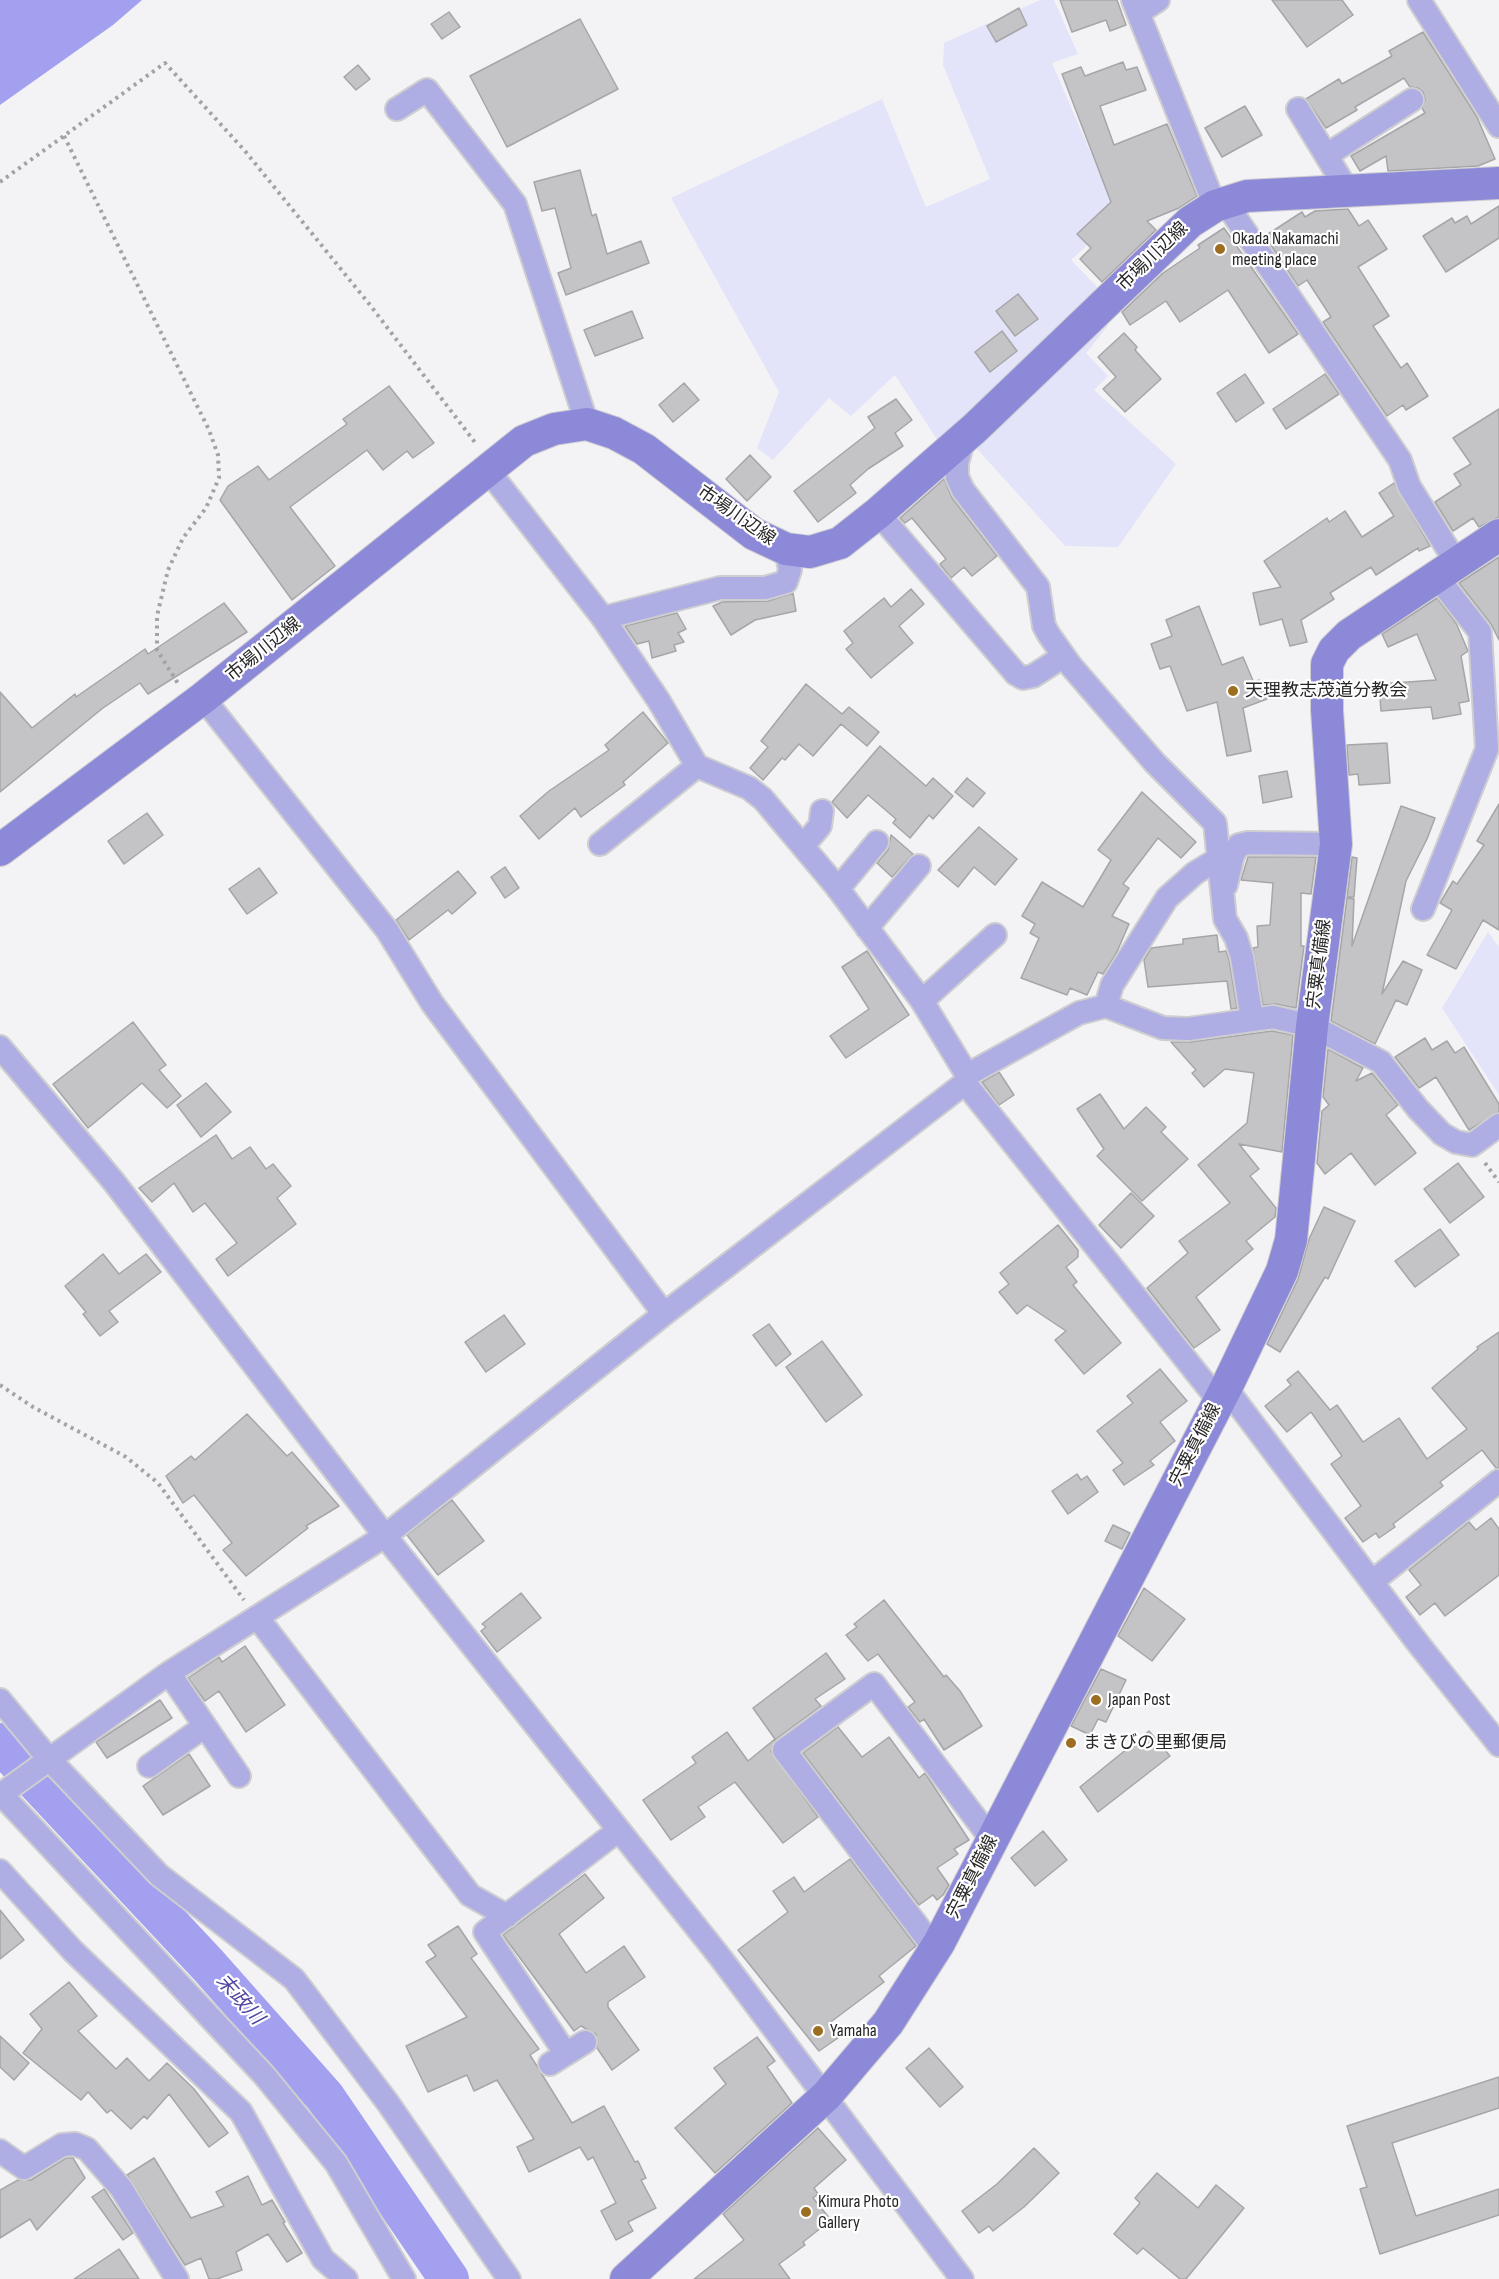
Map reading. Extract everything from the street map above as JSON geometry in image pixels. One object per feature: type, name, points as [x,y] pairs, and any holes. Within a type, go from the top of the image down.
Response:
[{"type":"main road","name":"市場川辺線","points":[[0,850],[198,702],[524,441],[554,429],[587,424],[614,433],[644,449],[754,534],[786,549],[810,552],[840,543],[878,513],[964,437],[1190,222],[1220,204],[1247,196],[1349,193],[1499,183]]},
{"type":"main road","name":"宍粟真備線","points":[[626,2279],[826,2096],[888,2023],[935,1949],[1222,1395],[1282,1271],[1291,1240],[1312,1026],[1336,844],[1327,710],[1327,664],[1334,650],[1349,635],[1499,535]]},
{"type":"street","points":[[1158,0],[1135,7],[1220,204],[1400,460],[1409,486],[1447,570],[1480,632],[1487,749],[1423,909]]},
{"type":"street","points":[[1419,0],[1499,126]]},
{"type":"street","points":[[397,109],[427,90],[515,204],[587,424]]},
{"type":"street","points":[[1327,155],[1412,100]]},
{"type":"street","points":[[1298,109],[1349,193]]},
{"type":"street","points":[[964,437],[957,463],[957,477],[963,490],[1038,587],[1044,626],[1064,656],[1155,763],[1215,823],[1225,919],[1236,938],[1242,957],[1252,1018]]},
{"type":"street","points":[[489,467],[603,618],[658,701],[697,766],[749,788],[763,799],[803,846],[922,1001],[966,1079],[1373,1581],[1417,1642],[1499,1745]]},
{"type":"street","points":[[878,513],[1016,674],[1023,678],[1033,676],[1064,656]]},
{"type":"street","points":[[603,618],[720,588],[765,588],[786,582],[790,570],[786,549]]},
{"type":"street","points":[[198,702],[387,930],[432,1003],[664,1314]]},
{"type":"street","points":[[600,844],[697,766]]},
{"type":"street","points":[[803,846],[820,826],[822,811]]},
{"type":"street","points":[[838,889],[877,842]]},
{"type":"street","points":[[1222,900],[1233,855],[1239,845],[1248,843],[1336,844]]},
{"type":"street","points":[[1106,1006],[1112,985],[1167,898],[1195,873],[1218,859]]},
{"type":"street","points":[[867,928],[919,866]]},
{"type":"street","points":[[922,1001],[995,935]]},
{"type":"street","points":[[404,2279],[336,2163],[264,2075],[4,1792],[169,1673],[385,1536],[664,1314],[966,1079],[1079,1013],[1106,1006],[1163,1028],[1188,1029],[1252,1018],[1273,1017],[1312,1026],[1381,1062],[1418,1109],[1442,1134],[1456,1142],[1472,1145],[1499,1125]]},
{"type":"street","points":[[0,1047],[114,1182],[385,1536],[619,1830],[826,2096],[840,2119],[962,2279]]},
{"type":"street","points":[[1373,1581],[1499,1482]]},
{"type":"street","points":[[257,1617],[470,1896],[507,1916]]},
{"type":"street","points":[[169,1673],[239,1776]]},
{"type":"street","points":[[935,1949],[784,1750],[874,1683],[992,1840]]},
{"type":"street","points":[[0,1701],[45,1761],[159,1875],[294,1979],[388,2103],[509,2279]]},
{"type":"street","points":[[149,1766],[205,1726]]},
{"type":"street","points":[[585,2042],[558,2059],[485,1932],[619,1830]]},
{"type":"street","points":[[0,1871],[73,1951],[241,2112],[322,2259],[346,2279]]},
{"type":"street","points":[[0,2151],[24,2168],[62,2145],[75,2144],[87,2149],[121,2188],[177,2279]]},
{"type":"path","points":[[0,182],[165,63],[245,151],[370,305],[489,467]]},
{"type":"path","points":[[64,136],[209,430],[218,455],[219,478],[206,508],[183,538],[168,570],[157,616],[157,650],[198,702]]},
{"type":"path","points":[[0,1385],[33,1407],[126,1457],[158,1483],[257,1617]]},
{"type":"shaded area","points":[[0,0],[142,0],[113,25],[0,105]]},
{"type":"shaded area","points":[[1040,0],[1054,0],[1078,54],[1052,63],[1102,179],[1127,208],[1071,260],[1102,292],[1108,326],[1086,353],[1108,376],[1094,390],[1176,464],[1118,547],[1065,546],[959,429],[940,444],[895,375],[851,416],[829,398],[773,460],[757,448],[779,392],[671,198],[882,99],[926,207],[990,179],[943,65],[944,43]]},
{"type":"shaded area","points":[[1488,932],[1499,947],[1499,1095],[1442,1008]]},
{"type":"building","points":[[1060,0],[1117,0],[1126,25],[1110,31],[1106,20],[1072,32]]},
{"type":"building","points":[[1272,0],[1342,0],[1353,15],[1307,47]]},
{"type":"building","points":[[1019,8],[1027,25],[996,42],[987,26]]},
{"type":"building","points":[[449,12],[460,27],[442,39],[431,24]]},
{"type":"building","points":[[580,19],[618,89],[507,147],[470,76]]},
{"type":"building","points":[[1423,32],[1477,117],[1495,159],[1478,166],[1388,171],[1386,156],[1360,171],[1351,156],[1425,113],[1422,108],[1425,100],[1423,92],[1418,88],[1410,87],[1404,78],[1355,107],[1357,110],[1326,128],[1306,99],[1339,79],[1342,84],[1392,56],[1389,51]]},
{"type":"building","points":[[1123,62],[1126,70],[1137,67],[1146,90],[1100,106],[1114,145],[1167,124],[1197,196],[1179,208],[1147,221],[1156,230],[1102,282],[1080,259],[1091,248],[1077,234],[1111,202],[1062,74],[1081,67],[1085,76]]},
{"type":"building","points":[[358,65],[370,79],[356,90],[344,77]]},
{"type":"building","points":[[1245,106],[1262,135],[1222,157],[1205,128]]},
{"type":"building","points":[[580,170],[592,216],[596,214],[607,254],[641,241],[649,263],[566,295],[558,273],[571,268],[555,208],[542,211],[534,182]]},
{"type":"building","points":[[1499,206],[1499,238],[1446,272],[1423,236],[1452,218],[1455,223],[1467,216],[1471,224]]},
{"type":"building","points":[[1348,209],[1359,226],[1368,220],[1387,249],[1358,267],[1389,316],[1373,326],[1401,368],[1407,363],[1428,396],[1406,410],[1403,405],[1387,416],[1323,322],[1331,317],[1307,280],[1298,286],[1265,236],[1302,212],[1305,217],[1315,211]]},
{"type":"building","points":[[1224,228],[1298,334],[1269,353],[1228,290],[1180,322],[1166,301],[1130,325],[1122,312],[1163,273],[1200,248],[1198,245]]},
{"type":"building","points":[[1018,294],[1038,319],[1015,336],[996,311]]},
{"type":"building","points":[[632,311],[643,338],[595,356],[584,330]]},
{"type":"building","points":[[1002,331],[1017,351],[990,372],[975,352]]},
{"type":"building","points":[[1124,333],[1137,347],[1135,350],[1161,379],[1125,412],[1103,389],[1116,377],[1098,357]]},
{"type":"building","points":[[1245,374],[1264,403],[1236,422],[1217,393]]},
{"type":"building","points":[[1325,374],[1339,394],[1286,429],[1273,409]]},
{"type":"building","points":[[684,383],[699,400],[673,422],[659,405]]},
{"type":"building","points":[[389,386],[434,443],[413,458],[407,451],[383,470],[367,450],[290,507],[335,566],[292,600],[220,500],[228,486],[258,466],[269,480],[347,424],[343,419]]},
{"type":"building","points":[[896,399],[912,420],[895,433],[903,446],[868,469],[850,485],[856,493],[818,522],[794,491],[875,428],[868,417]]},
{"type":"building","points":[[1499,409],[1499,517],[1479,527],[1473,518],[1453,531],[1435,502],[1461,485],[1454,474],[1471,464],[1453,438]]},
{"type":"building","points":[[750,455],[771,477],[747,501],[726,479]]},
{"type":"building","points":[[944,479],[952,498],[997,556],[972,576],[964,567],[951,578],[940,564],[946,559],[912,518],[905,523],[900,518]]},
{"type":"building","points":[[1394,483],[1430,546],[1419,551],[1418,548],[1376,575],[1371,567],[1330,593],[1334,599],[1301,620],[1307,642],[1290,646],[1282,619],[1260,625],[1253,593],[1281,587],[1264,561],[1327,518],[1329,522],[1345,511],[1362,537],[1394,516],[1379,493]]},
{"type":"building","points":[[1499,557],[1499,640],[1491,624],[1459,583]]},
{"type":"building","points":[[911,589],[924,604],[899,626],[913,643],[871,678],[846,649],[853,643],[844,631],[884,598],[891,607]]},
{"type":"building","points":[[793,593],[796,611],[755,620],[731,635],[713,606],[722,602],[768,601]]},
{"type":"building","points":[[1437,598],[1456,623],[1468,651],[1461,656],[1469,701],[1459,703],[1461,714],[1433,719],[1431,707],[1381,711],[1379,684],[1436,680],[1417,634],[1388,647],[1382,634]]},
{"type":"building","points":[[224,603],[247,632],[148,694],[140,683],[103,708],[0,792],[0,692],[32,728],[75,694],[76,697],[145,649],[148,654]]},
{"type":"building","points":[[1199,606],[1222,665],[1243,657],[1254,683],[1259,680],[1267,699],[1243,708],[1251,751],[1227,756],[1217,702],[1187,711],[1170,666],[1160,669],[1151,644],[1172,636],[1166,620]]},
{"type":"building","points":[[677,613],[686,629],[678,633],[684,642],[674,645],[676,651],[652,658],[649,641],[637,644],[625,626]]},
{"type":"building","points":[[806,684],[842,714],[849,707],[879,732],[867,746],[841,724],[813,756],[799,744],[785,760],[782,758],[763,780],[750,768],[768,747],[761,741]]},
{"type":"building","points":[[643,712],[668,743],[623,782],[625,785],[581,817],[575,808],[539,839],[520,816],[549,791],[609,750],[605,745]]},
{"type":"building","points":[[1387,743],[1390,783],[1359,785],[1358,774],[1349,775],[1347,745]]},
{"type":"building","points":[[880,746],[926,786],[933,778],[953,796],[933,819],[929,815],[910,838],[893,823],[896,819],[868,795],[847,818],[832,802]]},
{"type":"building","points":[[1287,771],[1292,797],[1263,803],[1259,776]]},
{"type":"building","points":[[967,778],[985,793],[973,807],[955,792]]},
{"type":"building","points":[[1142,792],[1196,842],[1181,858],[1158,838],[1123,884],[1129,888],[1112,916],[1129,924],[1116,954],[1103,974],[1098,972],[1087,995],[1070,988],[1067,995],[1021,978],[1039,938],[1030,933],[1035,924],[1022,916],[1042,882],[1083,907],[1111,860],[1098,850]]},
{"type":"building","points":[[1499,804],[1499,930],[1483,920],[1456,969],[1427,955],[1452,910],[1440,903],[1453,881],[1457,884],[1484,845],[1477,841]]},
{"type":"building","points":[[1401,806],[1435,818],[1406,881],[1382,994],[1403,961],[1422,970],[1407,1005],[1396,1000],[1375,1044],[1331,1021],[1347,898],[1354,899],[1352,946]]},
{"type":"building","points":[[147,813],[163,835],[124,864],[108,841]]},
{"type":"building","points":[[979,827],[1017,859],[995,885],[974,867],[958,887],[938,870]]},
{"type":"building","points":[[891,835],[913,854],[892,877],[877,863],[888,850]]},
{"type":"building","points":[[1248,857],[1316,857],[1311,894],[1301,893],[1301,946],[1304,946],[1296,1008],[1276,1004],[1263,1005],[1253,948],[1258,947],[1257,926],[1270,925],[1273,883],[1241,880]]},
{"type":"building","points":[[1352,857],[1357,858],[1354,897],[1347,897]]},
{"type":"building","points":[[505,867],[519,888],[505,898],[491,877]]},
{"type":"building","points":[[259,868],[277,893],[247,914],[229,889]]},
{"type":"building","points":[[458,871],[476,893],[452,914],[448,910],[409,940],[396,920]]},
{"type":"building","points":[[1217,935],[1219,952],[1226,951],[1229,960],[1237,1008],[1231,1009],[1227,981],[1148,987],[1144,960],[1151,948],[1183,944],[1183,939]]},
{"type":"building","points":[[867,951],[909,1015],[846,1058],[830,1036],[869,1009],[842,967]]},
{"type":"building","points":[[133,1022],[166,1065],[159,1070],[181,1096],[167,1108],[142,1083],[88,1128],[53,1084]]},
{"type":"building","points":[[1272,1031],[1293,1035],[1282,1152],[1239,1144],[1259,1169],[1250,1176],[1276,1208],[1275,1217],[1246,1241],[1253,1249],[1196,1297],[1220,1330],[1194,1348],[1147,1288],[1188,1253],[1179,1241],[1230,1203],[1198,1165],[1247,1123],[1254,1073],[1225,1069],[1204,1087],[1192,1073],[1196,1070],[1171,1042],[1190,1042]]},
{"type":"building","points":[[1425,1038],[1432,1050],[1447,1041],[1455,1053],[1464,1047],[1499,1104],[1499,1112],[1469,1130],[1436,1077],[1419,1088],[1395,1057]]},
{"type":"building","points":[[1328,1049],[1363,1068],[1356,1081],[1372,1073],[1398,1105],[1386,1115],[1416,1153],[1375,1185],[1351,1153],[1325,1174],[1317,1163],[1322,1111],[1329,1105],[1323,1097]]},
{"type":"building","points":[[999,1072],[1014,1095],[999,1105],[982,1082]]},
{"type":"building","points":[[206,1083],[231,1112],[201,1137],[177,1105]]},
{"type":"building","points":[[1100,1094],[1124,1129],[1146,1107],[1166,1127],[1161,1132],[1188,1159],[1142,1201],[1097,1156],[1104,1149],[1077,1109]]},
{"type":"building","points":[[216,1135],[232,1159],[250,1147],[266,1169],[273,1164],[291,1186],[277,1198],[296,1224],[228,1276],[216,1259],[237,1243],[205,1203],[193,1212],[174,1183],[152,1202],[139,1188]]},
{"type":"building","points":[[1458,1163],[1484,1197],[1450,1223],[1424,1189]]},
{"type":"building","points":[[1131,1193],[1154,1216],[1121,1248],[1099,1225]]},
{"type":"building","points":[[1324,1207],[1355,1221],[1328,1279],[1325,1277],[1280,1352],[1267,1344],[1298,1279],[1309,1239]]},
{"type":"building","points":[[1058,1225],[1078,1250],[1078,1257],[1066,1267],[1077,1282],[1073,1285],[1121,1343],[1084,1374],[1055,1340],[1066,1331],[1027,1305],[1017,1314],[999,1292],[1009,1284],[1000,1273]]},
{"type":"building","points":[[1440,1229],[1459,1255],[1415,1287],[1395,1261]]},
{"type":"building","points":[[103,1254],[119,1274],[146,1254],[161,1272],[109,1311],[118,1322],[100,1336],[83,1314],[86,1312],[65,1286]]},
{"type":"building","points":[[504,1315],[525,1344],[486,1372],[465,1342]]},
{"type":"building","points":[[769,1324],[791,1354],[776,1366],[753,1335]]},
{"type":"building","points":[[1499,1332],[1499,1468],[1496,1468],[1482,1450],[1440,1482],[1443,1486],[1393,1524],[1395,1527],[1379,1538],[1376,1533],[1363,1542],[1345,1518],[1361,1506],[1331,1464],[1342,1456],[1311,1412],[1287,1432],[1265,1406],[1291,1385],[1287,1380],[1298,1371],[1330,1410],[1337,1405],[1363,1442],[1399,1418],[1427,1459],[1467,1429],[1432,1388],[1478,1349],[1477,1347]]},
{"type":"building","points":[[822,1341],[862,1395],[826,1422],[786,1367]]},
{"type":"building","points":[[1160,1369],[1187,1401],[1160,1422],[1175,1441],[1150,1461],[1154,1465],[1124,1485],[1113,1470],[1123,1463],[1097,1431],[1133,1403],[1127,1396]]},
{"type":"building","points":[[247,1414],[287,1456],[292,1452],[339,1506],[306,1526],[308,1528],[246,1576],[223,1550],[232,1543],[194,1495],[183,1503],[166,1476],[191,1456],[195,1460]]},
{"type":"building","points":[[1077,1474],[1081,1480],[1087,1476],[1098,1492],[1068,1514],[1052,1491]]},
{"type":"building","points":[[452,1500],[484,1541],[438,1575],[407,1535]]},
{"type":"building","points":[[1491,1518],[1499,1529],[1499,1575],[1445,1616],[1435,1603],[1420,1615],[1406,1597],[1421,1585],[1409,1570],[1469,1522],[1476,1530]]},
{"type":"building","points":[[1113,1525],[1130,1533],[1122,1549],[1105,1541]]},
{"type":"building","points":[[1144,1588],[1185,1619],[1152,1661],[1118,1636]]},
{"type":"building","points":[[521,1593],[541,1618],[497,1652],[481,1631],[486,1627],[482,1624]]},
{"type":"building","points":[[884,1600],[944,1677],[946,1675],[960,1691],[982,1726],[944,1750],[924,1719],[920,1722],[908,1707],[915,1702],[878,1654],[868,1661],[846,1635],[857,1627],[854,1624]]},
{"type":"building","points":[[245,1646],[285,1705],[246,1732],[219,1691],[205,1701],[188,1678],[219,1657],[222,1662]]},
{"type":"building","points":[[826,1653],[845,1679],[815,1699],[821,1706],[776,1739],[771,1751],[818,1817],[783,1843],[735,1782],[698,1807],[705,1817],[671,1840],[643,1800],[696,1763],[692,1757],[727,1732],[748,1761],[775,1739],[753,1708]]},
{"type":"building","name":"Japan Post","points":[[1101,1669],[1126,1680],[1106,1722],[1098,1719],[1090,1735],[1071,1726]]},
{"type":"building","points":[[160,1700],[172,1718],[107,1758],[96,1742]]},
{"type":"building","points":[[838,1727],[862,1757],[889,1737],[919,1778],[925,1773],[969,1840],[954,1849],[958,1854],[937,1868],[949,1885],[937,1900],[933,1895],[919,1905],[803,1753]]},
{"type":"building","points":[[1149,1731],[1170,1756],[1098,1812],[1080,1787]]},
{"type":"building","points":[[189,1754],[210,1786],[163,1815],[143,1786]]},
{"type":"building","points":[[1043,1831],[1067,1860],[1035,1886],[1011,1858]]},
{"type":"building","points":[[850,1859],[916,1946],[879,1976],[884,1982],[828,2024],[838,2038],[819,2051],[738,1950],[788,1912],[773,1891],[794,1877],[804,1892]]},
{"type":"building","points":[[585,1874],[604,1898],[559,1934],[586,1973],[624,1946],[645,1977],[608,2002],[608,2007],[639,2050],[612,2070],[597,2048],[596,2034],[581,2026],[574,2031],[503,1935]]},
{"type":"building","points":[[0,1910],[24,1940],[0,1959]]},
{"type":"building","points":[[458,1926],[477,1954],[471,1958],[539,2049],[530,2055],[572,2123],[604,2106],[635,2162],[638,2161],[646,2178],[641,2180],[656,2208],[628,2222],[633,2231],[616,2240],[601,2211],[616,2203],[593,2157],[588,2160],[580,2147],[529,2172],[517,2147],[534,2139],[497,2080],[474,2091],[467,2075],[428,2092],[406,2046],[467,2017],[426,1962],[436,1956],[428,1945]]},
{"type":"building","points":[[69,1982],[97,2016],[78,2031],[116,2069],[127,2058],[149,2081],[167,2063],[194,2089],[228,2133],[209,2147],[169,2094],[147,2119],[144,2116],[131,2129],[111,2110],[107,2113],[88,2092],[81,2100],[23,2053],[42,2029],[30,2014]]},
{"type":"building","points":[[0,2036],[29,2063],[14,2080],[0,2067]]},
{"type":"building","points":[[757,2037],[775,2061],[767,2067],[792,2103],[715,2173],[675,2128],[726,2084],[714,2068]]},
{"type":"building","points":[[929,2048],[963,2087],[940,2107],[906,2068]]},
{"type":"building","points":[[1499,2077],[1499,2108],[1392,2143],[1416,2216],[1499,2189],[1499,2215],[1380,2254],[1360,2189],[1367,2187],[1347,2126]]},
{"type":"building","points":[[818,2128],[846,2160],[814,2188],[818,2194],[813,2198],[831,2220],[803,2242],[805,2245],[779,2264],[790,2279],[694,2279],[744,2240],[723,2214]]},
{"type":"building","points":[[1034,2148],[1059,2173],[1024,2207],[993,2231],[989,2226],[979,2233],[962,2211],[997,2184]]},
{"type":"building","points":[[66,2158],[73,2158],[85,2178],[37,2230],[30,2219],[0,2238],[0,2190],[18,2180],[31,2180]]},
{"type":"building","points":[[154,2158],[191,2218],[224,2206],[216,2192],[248,2176],[262,2205],[272,2200],[302,2253],[287,2262],[268,2234],[236,2252],[242,2270],[217,2279],[209,2279],[201,2258],[185,2265],[127,2175]]},
{"type":"building","points":[[1157,2173],[1198,2208],[1216,2185],[1244,2208],[1186,2279],[1180,2279],[1143,2248],[1137,2254],[1114,2234],[1140,2203],[1135,2198]]},
{"type":"building","points":[[104,2189],[133,2233],[123,2240],[92,2197]]},
{"type":"building","points":[[119,2249],[139,2279],[74,2279]]},
{"type":"waterway","name":"末政川","points":[[0,1743],[208,1965],[325,2097],[449,2279]]},
{"type":"place","name":"Okada Nakamachi meeting place","points":[[1220,249]]},
{"type":"place","name":"天理教志茂道分教会","points":[[1233,691]]},
{"type":"place","name":"Japan Post","points":[[1096,1700]]},
{"type":"place","name":"まきびの里郵便局","points":[[1071,1743]]},
{"type":"place","name":"Yamaha","points":[[818,2031]]},
{"type":"place","name":"Kimura Photo Gallery","points":[[806,2212]]}]
